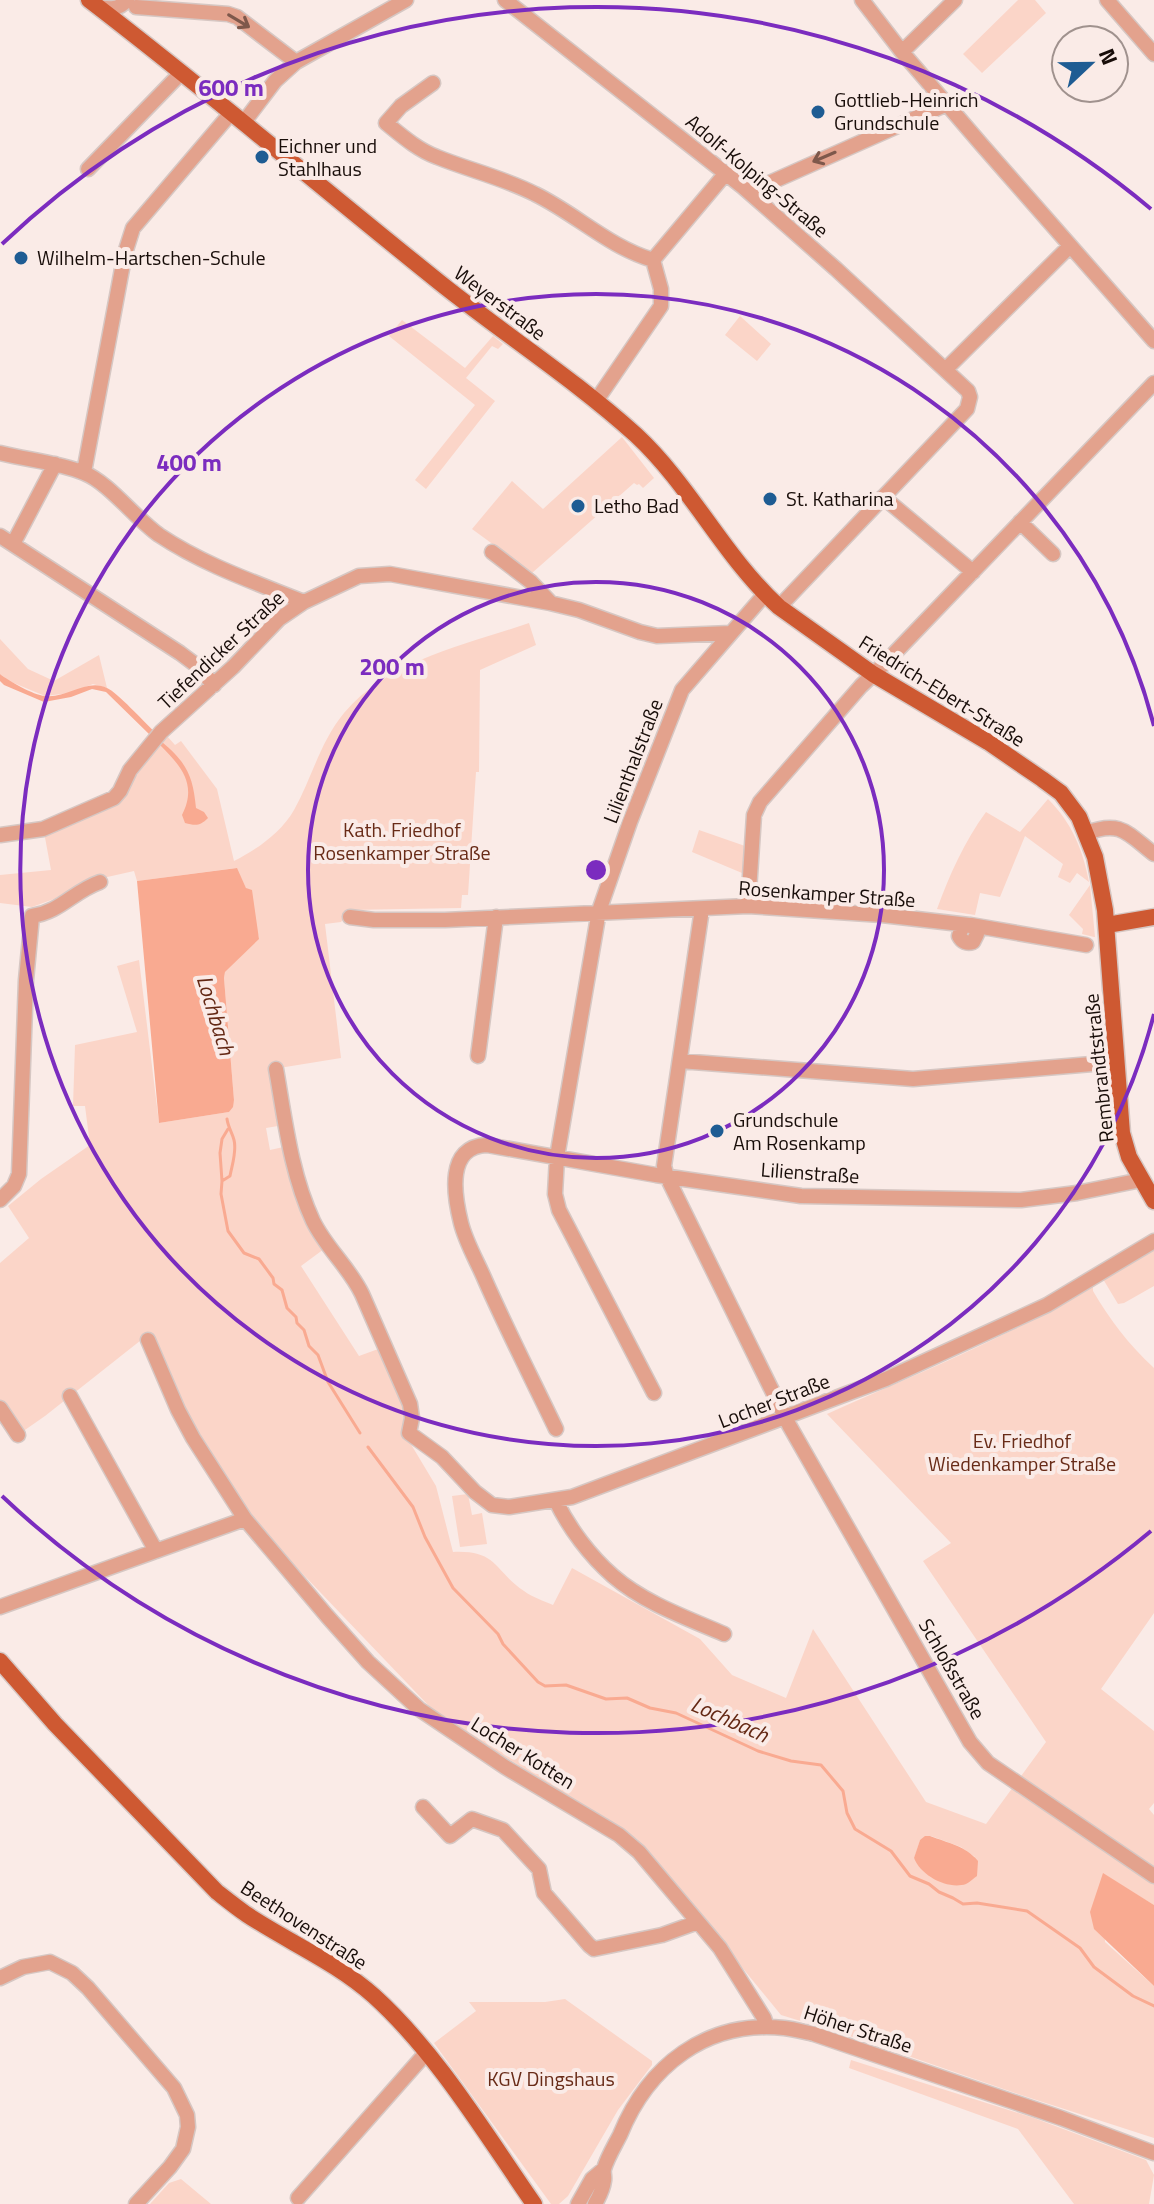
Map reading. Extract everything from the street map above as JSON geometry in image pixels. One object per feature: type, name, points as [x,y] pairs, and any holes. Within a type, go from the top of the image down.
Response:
[{"type":"main road","name":"Weyerstraße","points":[[93,3],[443,285],[596,401],[638,437],[765,594]]},
{"type":"main road","name":"Friedrich-Ebert-Straße","points":[[765,594],[873,674],[988,742],[1042,779],[1070,803],[1095,857],[1107,925]]},
{"type":"main road","points":[[1107,925],[1154,917]]},
{"type":"main road","name":"Rembrandtstraße","points":[[1107,925],[1122,1133],[1129,1157],[1154,1201]]},
{"type":"main road","name":"Beethovenstraße","points":[[0,1661],[55,1724],[217,1892],[246,1914],[360,1985],[399,2021],[426,2053],[534,2204]]},
{"type":"street","points":[[84,472],[125,253],[133,228],[238,117],[296,62],[406,0]]},
{"type":"street","name":"Adolf-Kolping-Straße","points":[[505,0],[749,192],[964,385],[970,397],[967,409],[883,497]]},
{"type":"street","points":[[862,0],[902,52],[1154,341]]},
{"type":"street","points":[[902,52],[955,0]]},
{"type":"street","points":[[1107,0],[1154,54]]},
{"type":"street","points":[[93,3],[114,9],[133,2],[228,14],[237,17],[296,62]]},
{"type":"street","points":[[126,29],[133,20],[133,2]]},
{"type":"street","points":[[88,169],[181,73]]},
{"type":"street","points":[[433,83],[401,106],[386,123],[407,141],[435,157],[497,177],[536,194],[616,245],[653,260]]},
{"type":"street","points":[[749,192],[947,104]]},
{"type":"street","points":[[653,260],[726,173]]},
{"type":"street","points":[[946,369],[1070,246]]},
{"type":"street","points":[[596,401],[661,306],[661,289],[653,260]]},
{"type":"street","points":[[748,906],[757,806],[873,674],[1154,383]]},
{"type":"street","points":[[0,453],[84,472],[97,480],[143,523],[195,557],[304,602]]},
{"type":"street","points":[[55,464],[6,540],[180,653],[214,685]]},
{"type":"street","points":[[779,607],[883,497],[973,572]]},
{"type":"street","points":[[1020,522],[1053,554]]},
{"type":"street","name":"Tiefendicker Straße","points":[[492,552],[531,582],[550,603]]},
{"type":"street","name":"Tiefendicker Straße","points":[[0,835],[43,829],[114,798],[130,770],[161,732],[233,667],[279,619],[304,602],[359,576],[390,574],[550,603],[650,635],[731,633]]},
{"type":"street","name":"Lilienthalstraße","points":[[654,1393],[559,1210],[555,1194],[557,1157],[599,911],[635,809],[682,690],[765,594]]},
{"type":"street","points":[[1086,833],[1104,826],[1114,827],[1154,854]]},
{"type":"street","points":[[0,1200],[14,1186],[19,1174],[25,995],[32,916],[53,911],[100,882]]},
{"type":"street","name":"Rosenkamper Straße","points":[[350,917],[445,920],[748,906],[882,915],[969,925],[1086,945]]},
{"type":"street","points":[[667,1177],[664,1166],[702,909]]},
{"type":"street","points":[[478,1056],[496,917]]},
{"type":"street","points":[[680,1061],[913,1079],[1116,1062]]},
{"type":"street","name":"Locher Straße","points":[[276,1069],[297,1181],[327,1247],[362,1294],[410,1404],[412,1418],[409,1433],[442,1457],[492,1505],[509,1507],[556,1501],[886,1379],[1047,1305],[1154,1241]]},
{"type":"street","name":"Lilienstraße","points":[[556,1429],[496,1307],[461,1223],[457,1202],[458,1162],[465,1153],[479,1145],[801,1196],[1021,1200],[1141,1180]]},
{"type":"street","name":"Schloßstraße","points":[[667,1177],[786,1417],[970,1742],[988,1763],[1154,1876]]},
{"type":"street","name":"Locher Kotten","points":[[148,1340],[193,1438],[245,1519],[368,1662],[419,1709],[505,1767],[619,1835],[639,1852],[720,1948],[767,2027]]},
{"type":"street","points":[[70,1396],[156,1551]]},
{"type":"street","points":[[0,1408],[18,1435]]},
{"type":"street","points":[[556,1501],[564,1517],[614,1577],[660,1605],[724,1634]]},
{"type":"street","points":[[0,1607],[245,1519]]},
{"type":"street","points":[[423,1807],[450,1836],[472,1819],[503,1830],[539,1869],[544,1893],[594,1949],[662,1935],[698,1922]]},
{"type":"street","points":[[0,1978],[23,1967],[50,1962],[72,1973],[174,2088],[187,2115],[183,2149],[136,2204]]},
{"type":"street","name":"Höher Straße","points":[[595,2204],[603,2186],[604,2169],[631,2111],[664,2066],[692,2046],[713,2037],[767,2027],[785,2028],[835,2041],[1154,2153]]},
{"type":"street","points":[[298,2198],[426,2053]]},
{"type":"street","name":"Höher Straße","points":[[578,2204],[592,2179],[604,2169]]},
{"type":"green space","points":[[1018,0],[1035,0],[1046,13],[982,73],[963,54]]},
{"type":"green space","points":[[740,316],[771,344],[757,361],[725,335]]},
{"type":"green space","points":[[402,320],[465,368],[493,336],[503,344],[498,349],[492,346],[466,378],[495,401],[426,489],[415,480],[475,405],[389,336]]},
{"type":"green space","name":"Letho Bad","points":[[622,437],[654,478],[643,488],[634,483],[532,573],[472,529],[512,481],[543,509]]},
{"type":"green space","points":[[529,623],[536,645],[480,670],[479,772],[476,772],[468,895],[462,895],[461,908],[349,910],[341,922],[325,924],[341,1058],[273,1069],[284,1125],[266,1128],[270,1150],[288,1146],[324,1249],[301,1266],[359,1356],[381,1348],[400,1390],[406,1436],[436,1486],[453,1552],[468,1552],[487,1558],[514,1584],[553,1605],[572,1568],[700,1639],[732,1675],[786,1698],[813,1629],[926,1802],[986,1824],[1046,1742],[923,1561],[951,1543],[827,1414],[996,1338],[1093,1286],[1093,1291],[1113,1322],[1154,1368],[1154,1613],[1101,1689],[1154,1731],[1154,1803],[1149,1809],[1154,1815],[1154,1905],[1103,1874],[1105,1942],[1154,1986],[1154,2138],[781,2015],[637,1839],[457,1727],[429,1706],[254,1523],[190,1421],[150,1333],[22,1432],[0,1400],[0,1263],[29,1238],[8,1206],[90,1145],[85,1106],[73,1106],[75,1045],[137,1032],[117,966],[139,960],[159,1123],[229,1112],[234,1100],[225,972],[259,938],[246,888],[236,868],[137,881],[134,871],[85,882],[32,907],[0,903],[0,875],[51,870],[44,832],[114,804],[167,736],[175,745],[181,741],[217,789],[234,861],[267,840],[289,818],[336,724],[363,695],[383,679],[430,656]],"holes":[[[931,1836],[961,1847],[975,1857],[914,1859],[920,1840]]]},
{"type":"green space","points":[[0,639],[28,669],[54,681],[99,655],[107,688],[93,684],[70,693],[45,696],[9,681],[0,674]]},
{"type":"green space","points":[[1048,799],[1075,838],[1089,882],[1077,873],[1070,883],[1058,877],[1063,864],[1025,836],[1000,897],[980,893],[975,915],[937,909],[958,859],[986,812],[1020,832]]},
{"type":"green space","points":[[699,830],[745,846],[742,873],[692,852]]},
{"type":"green space","points":[[1090,885],[1095,937],[1082,934],[1083,929],[1069,915]]},
{"type":"green space","points":[[1154,1247],[1154,1286],[1118,1304],[1103,1279]]},
{"type":"green space","points":[[468,1494],[472,1515],[482,1513],[487,1544],[460,1547],[452,1496]]},
{"type":"green space","name":"KGV Dingshaus","points":[[565,1999],[652,2061],[652,2065],[618,2110],[568,2196],[559,2204],[551,2204],[434,2043],[476,2011],[469,2002]]},
{"type":"green space","points":[[851,2060],[1034,2118],[1146,2160],[1154,2175],[1149,2204],[1074,2204],[1018,2129],[849,2068]]},
{"type":"green space","points":[[181,2179],[211,2204],[150,2204],[169,2183]]},
{"type":"water","points":[[0,674],[45,696],[61,695],[92,685],[107,688],[154,731],[150,735],[106,692],[92,689],[44,702],[4,685]]},
{"type":"water","points":[[162,742],[187,771],[196,808],[208,818],[200,824],[185,823],[182,815],[188,794],[187,785],[180,768],[160,745]]},
{"type":"water","points":[[237,868],[246,888],[252,890],[259,939],[225,972],[224,978],[233,1107],[229,1112],[159,1123],[137,881]]},
{"type":"water","points":[[925,1836],[968,1852],[978,1861],[977,1876],[966,1884],[951,1885],[929,1876],[914,1858],[920,1840]]},
{"type":"water","points":[[1103,1873],[1154,1905],[1154,1986],[1094,1929],[1090,1912]]},
{"type":"waterway","name":"Lochbach","points":[[222,1181],[230,1176],[235,1153],[227,1119]]},
{"type":"waterway","name":"Lochbach","points":[[228,1129],[222,1139],[220,1153],[221,1194],[228,1231],[244,1253],[259,1259],[274,1284],[282,1290],[287,1308],[304,1330],[328,1382],[360,1433]]},
{"type":"waterway","name":"Lochbach","points":[[368,1447],[413,1507],[425,1537],[453,1588],[498,1634],[503,1644],[538,1682],[545,1686],[566,1685],[606,1699],[627,1698],[650,1708],[676,1713],[758,1751],[791,1761],[821,1765],[843,1791],[847,1813],[855,1829],[891,1851],[910,1876],[963,1904],[977,1903],[1027,1911],[1080,1948],[1094,1967],[1133,1996],[1154,2006]]},
{"type":"place","name":"Gottlieb-Heinrich Grundschule","points":[[818,112]]},
{"type":"place","name":"Eichner und Stahlhaus","points":[[262,157]]},
{"type":"place","name":"Wilhelm-Hartschen-Schule","points":[[21,258]]},
{"type":"place","name":"St. Katharina","points":[[770,499]]},
{"type":"place","name":"Letho Bad","points":[[578,506]]},
{"type":"place","name":"Grundschule Am Rosenkamp","points":[[717,1131]]},
{"type":"park label","name":"Kath. Friedhof Rosenkamper Straße","points":[[402,842]]},
{"type":"park label","name":"Ev. Friedhof Wiedenkamper Straße","points":[[1022,1452]]}]
